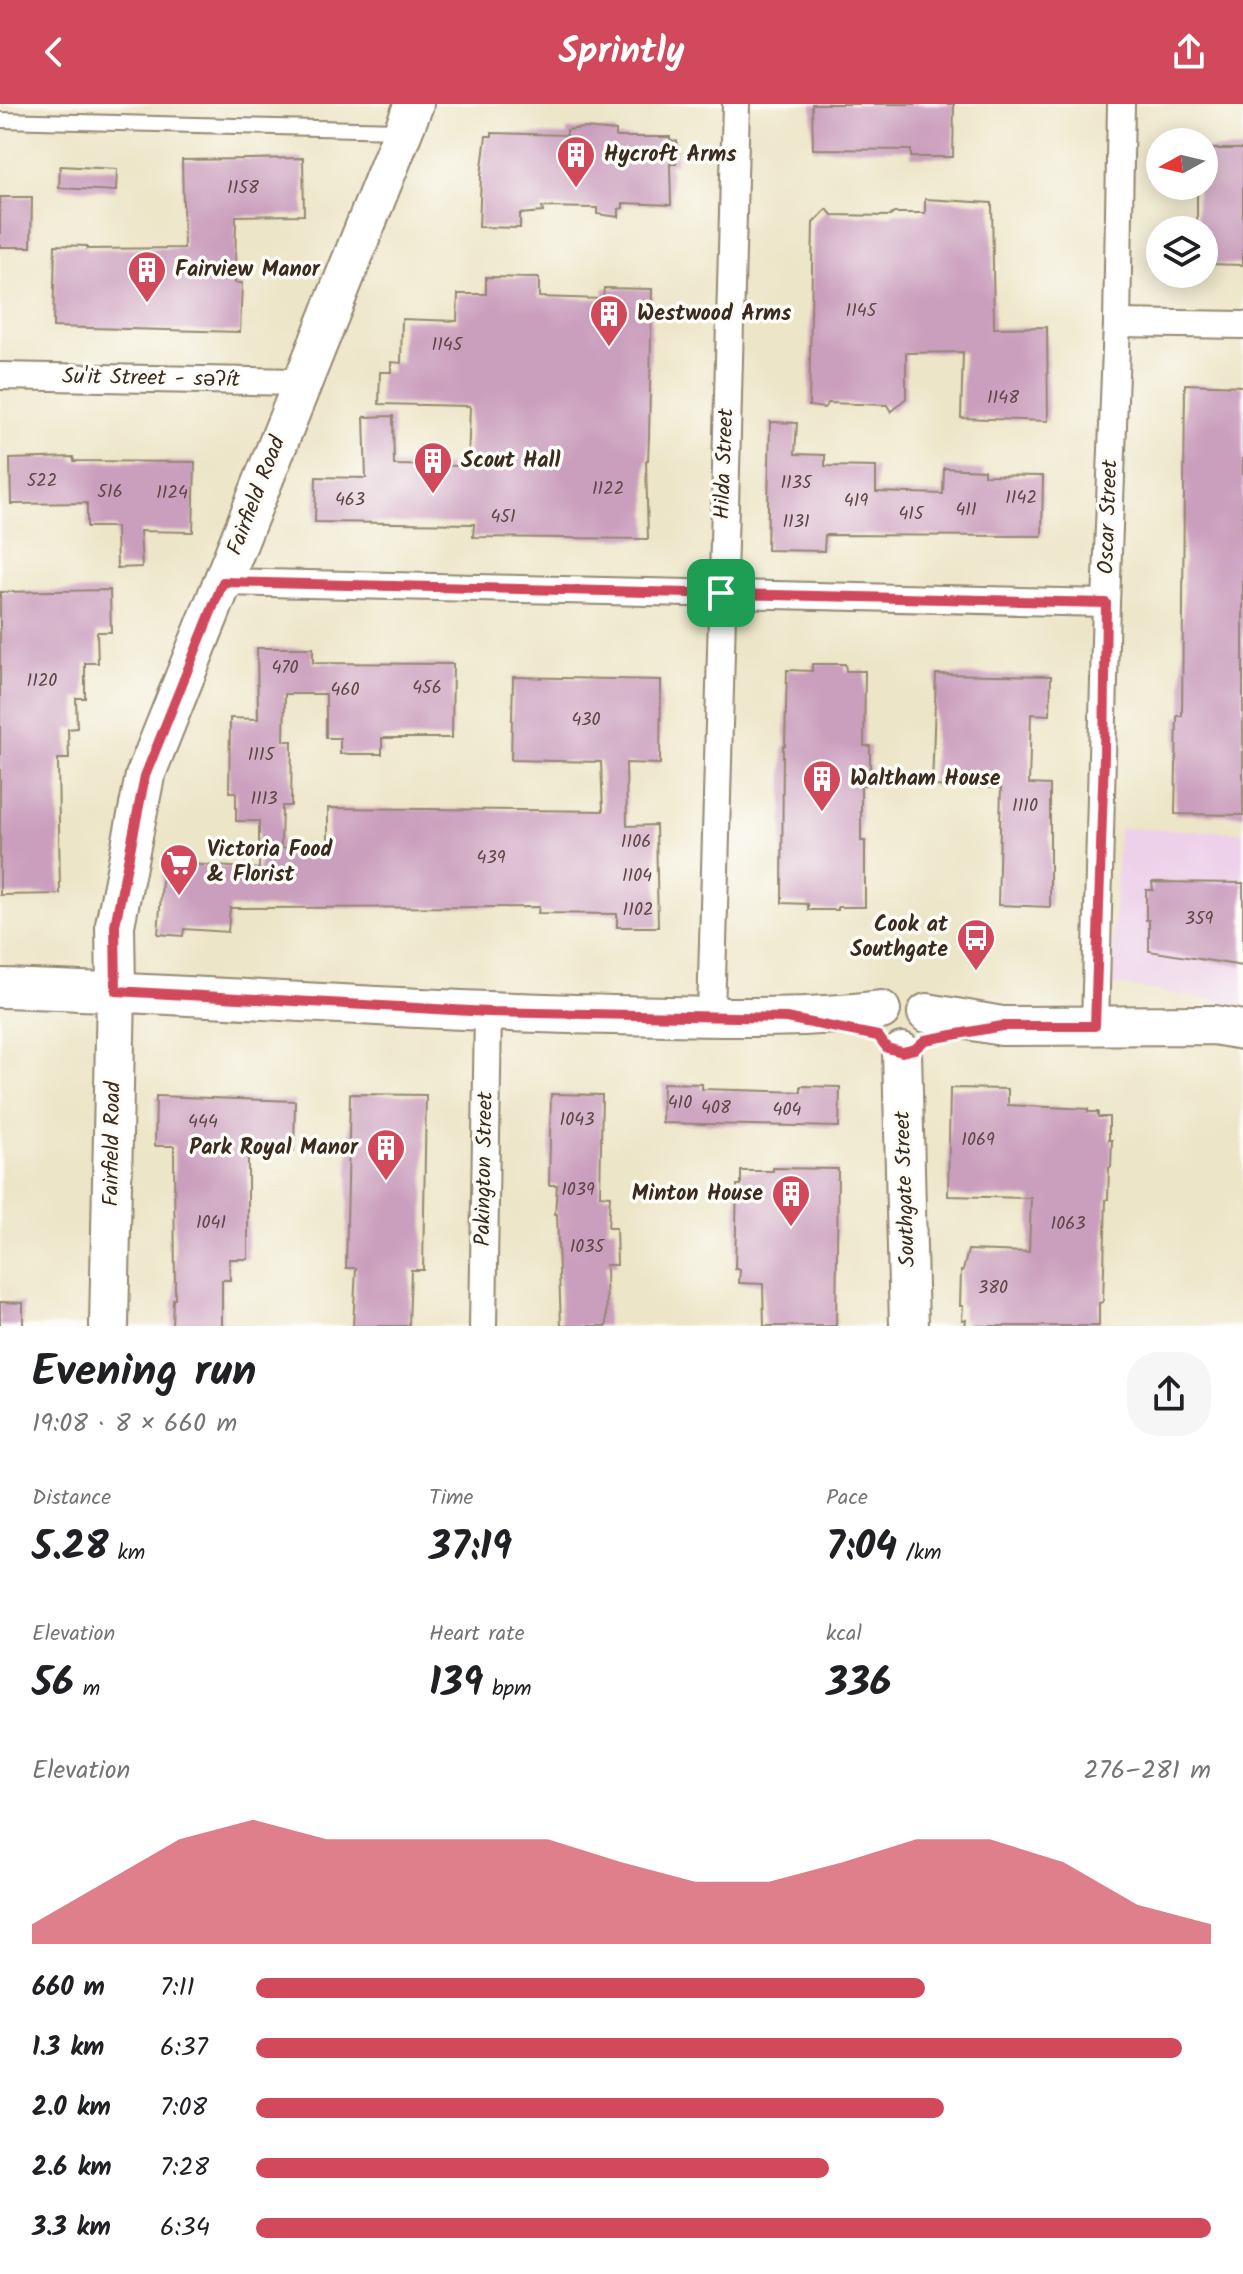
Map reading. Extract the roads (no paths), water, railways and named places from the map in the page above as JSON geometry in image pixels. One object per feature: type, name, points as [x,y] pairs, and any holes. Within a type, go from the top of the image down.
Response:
[{"type":"street","name":"Hilda Street","points":[[711,1016],[736,104]]},
{"type":"street","name":"Oscar Street","points":[[1095,1026],[1121,104]]},
{"type":"street","name":"Fairfield Road","points":[[109,1326],[115,925],[145,776],[409,117]]},
{"type":"street","points":[[1117,323],[1243,325]]},
{"type":"street","name":"Su'it Street - səʔít","points":[[0,376],[301,382]]},
{"type":"street","points":[[223,582],[1106,603]]},
{"type":"street","points":[[0,988],[116,991],[488,1012],[786,1018],[903,1030],[1002,1026],[1214,1025],[1243,1030]]},
{"type":"street","name":"Pakington Street","points":[[483,1326],[488,1012]]},
{"type":"street","name":"Southgate Street","points":[[903,1030],[909,1326]]},
{"type":"lane","points":[[0,120],[409,117]]},
{"type":"place","name":"Hycroft Arms","points":[[576,189]]},
{"type":"place","name":"Fairview Manor","points":[[147,304]]},
{"type":"place","name":"Westwood Arms","points":[[609,348]]},
{"type":"place","name":"Scout Hall","points":[[433,495]]},
{"type":"place","name":"Waltham House","points":[[822,813]]},
{"type":"place","name":"Victoria Food & Florist","points":[[179,897]]},
{"type":"place","name":"Cook at Southgate","points":[[976,972]]},
{"type":"place","name":"Park Royal Manor","points":[[386,1182]]},
{"type":"place","name":"Minton House","points":[[791,1228]]}]
